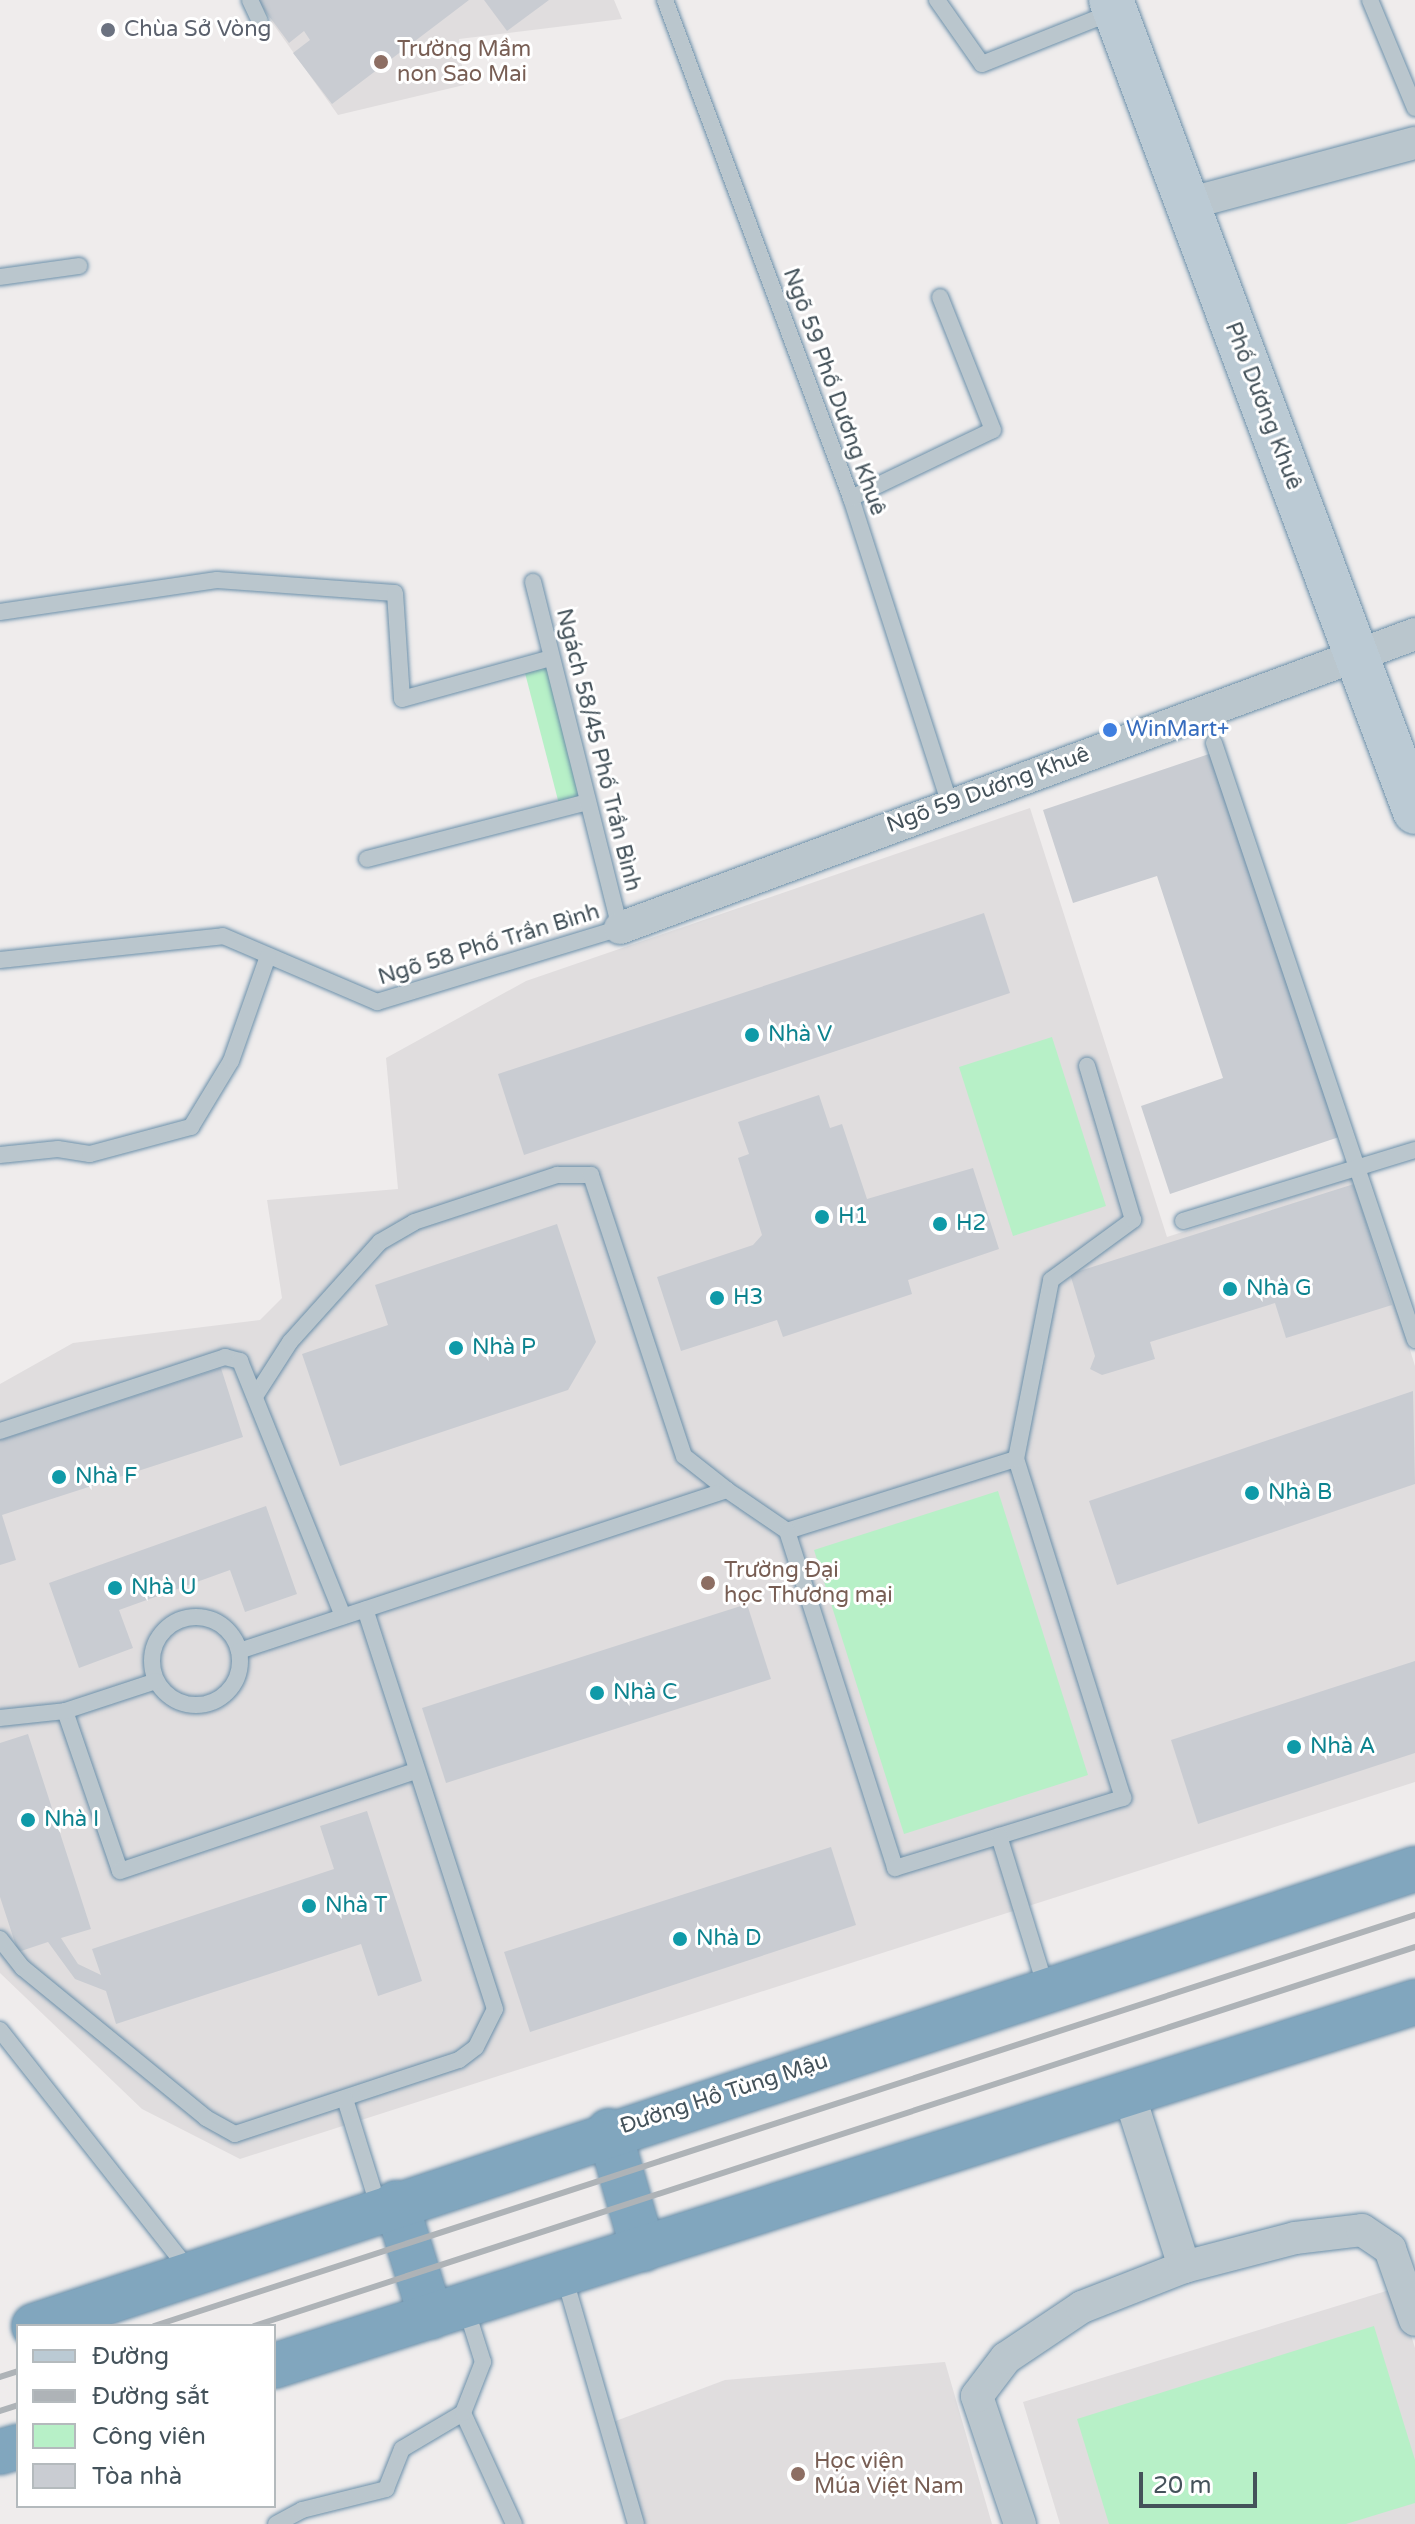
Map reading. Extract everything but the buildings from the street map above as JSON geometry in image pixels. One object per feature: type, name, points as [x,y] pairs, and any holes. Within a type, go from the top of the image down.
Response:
[{"type":"highway","name":"Đường Hồ Tùng Mậu","points":[[40,2324],[609,2131],[1415,1869]]},
{"type":"highway","points":[[276,2365],[1128,2091],[1415,2002]]},
{"type":"highway","points":[[609,2131],[643,2249]]},
{"type":"highway","points":[[388,2206],[448,2312]]},
{"type":"street","name":"Phố Dương Khuê","points":[[1113,6],[1415,812]]},
{"type":"street","points":[[1187,204],[1415,143]]},
{"type":"street","name":"Ngõ 59 Dương Khuê","points":[[620,928],[949,802],[1415,634]]},
{"type":"street","points":[[1128,2091],[1184,2267]]},
{"type":"street","points":[[1020,2524],[977,2396],[1037,2332],[1184,2267],[1295,2238],[1362,2230],[1390,2249],[1415,2320]]},
{"type":"lane","points":[[250,0],[260,21]]},
{"type":"lane","name":"Ngõ 59 Phố Dương Khuê","points":[[665,0],[851,498],[949,802]]},
{"type":"lane","points":[[937,0],[982,64],[1113,6]]},
{"type":"lane","points":[[1370,0],[1415,108]]},
{"type":"lane","points":[[0,277],[79,266]]},
{"type":"lane","points":[[851,498],[993,430],[940,297]]},
{"type":"lane","points":[[0,612],[217,580],[395,593],[402,699],[551,658]]},
{"type":"lane","name":"Ngách 58/45 Phố Trần Bình","points":[[533,582],[620,928]]},
{"type":"lane","points":[[1214,743],[1415,1340]]},
{"type":"lane","points":[[367,859],[588,802]]},
{"type":"lane","name":"Ngõ 58 Phố Trần Bình","points":[[0,960],[223,936],[377,1002],[620,928]]},
{"type":"lane","points":[[0,1155],[58,1149],[90,1154],[191,1127],[231,1061],[268,956]]},
{"type":"lane","points":[[256,1395],[290,1342],[380,1242],[414,1222],[557,1175],[591,1175],[684,1456],[787,1531],[895,1868],[1123,1798],[1016,1459],[1051,1280],[1133,1220],[1087,1066]]},
{"type":"lane","points":[[1183,1221],[1415,1150]]},
{"type":"lane","points":[[0,1431],[225,1357],[240,1361],[343,1616]]},
{"type":"lane","points":[[787,1531],[1016,1459]]},
{"type":"lane","points":[[239,1651],[727,1490]]},
{"type":"lane","points":[[0,1939],[23,1968],[218,2128],[249,2132],[459,2060],[493,2019],[365,1610]]},
{"type":"lane","points":[[181,1619],[210,1619],[239,1651],[229,1690],[204,1704],[176,1700],[156,1681],[158,1638],[181,1619]]},
{"type":"lane","points":[[0,1718],[65,1711],[156,1681]]},
{"type":"lane","points":[[65,1711],[120,1871],[416,1771]]},
{"type":"lane","points":[[999,1836],[1046,1988]]},
{"type":"lane","points":[[0,2030],[190,2271]]},
{"type":"lane","points":[[345,2099],[388,2206]]},
{"type":"lane","points":[[563,2274],[636,2524]]},
{"type":"lane","points":[[276,2524],[386,2489],[402,2449],[463,2413],[483,2362],[448,2312]]},
{"type":"lane","points":[[463,2413],[514,2524]]},
{"type":"shaded area","name":"Trường Mầm non Sao Mai","points":[[256,0],[614,0],[622,19],[459,39],[464,85],[338,115]]},
{"type":"shaded area","name":"Trường Đại học Thương mại","points":[[1030,808],[1167,1237],[1357,1176],[1415,1366],[1415,1782],[240,2159],[142,2109],[0,1973],[0,1384],[73,1343],[260,1320],[282,1298],[267,1200],[398,1189],[386,1058],[526,981]]},
{"type":"shaded area","points":[[1396,2288],[1415,2348],[1415,2524],[1060,2524],[1023,2402]]},
{"type":"shaded area","name":"Học viện Múa Việt Nam","points":[[945,2362],[992,2524],[633,2524],[605,2425],[725,2380]]},
{"type":"green space","points":[[548,667],[581,798],[559,804],[525,673]]},
{"type":"green space","points":[[1052,1037],[1106,1206],[1013,1236],[959,1067]]},
{"type":"green space","points":[[998,1491],[1088,1775],[904,1834],[814,1550]]},
{"type":"green space","points":[[1374,2326],[1415,2460],[1415,2503],[1346,2524],[1109,2524],[1077,2419]]},
{"type":"railway","points":[[160,2324],[1415,1915]]},
{"type":"railway","points":[[260,2324],[1415,1947]]},
{"type":"railway","points":[[0,2377],[16,2372]]},
{"type":"railway","points":[[0,2411],[16,2406]]},
{"type":"place","name":"Chùa Sở Vòng","points":[[108,30]]},
{"type":"place","name":"Trường Mầm non Sao Mai","points":[[381,62]]},
{"type":"place","name":"WinMart+","points":[[1110,730]]},
{"type":"place","name":"Nhà V","points":[[752,1035]]},
{"type":"place","name":"H1","points":[[822,1217]]},
{"type":"place","name":"H2","points":[[940,1224]]},
{"type":"place","name":"Nhà G","points":[[1230,1289]]},
{"type":"place","name":"H3","points":[[717,1298]]},
{"type":"place","name":"Nhà P","points":[[456,1348]]},
{"type":"place","name":"Nhà F","points":[[59,1477]]},
{"type":"place","name":"Nhà B","points":[[1252,1493]]},
{"type":"place","name":"Trường Đại học Thương mại","points":[[708,1583]]},
{"type":"place","name":"Nhà U","points":[[115,1588]]},
{"type":"place","name":"Nhà C","points":[[597,1693]]},
{"type":"place","name":"Nhà A","points":[[1294,1747]]},
{"type":"place","name":"Nhà I","points":[[28,1820]]},
{"type":"place","name":"Nhà T","points":[[309,1906]]},
{"type":"place","name":"Nhà D","points":[[680,1939]]},
{"type":"place","name":"Học viện Múa Việt Nam","points":[[798,2474]]}]
